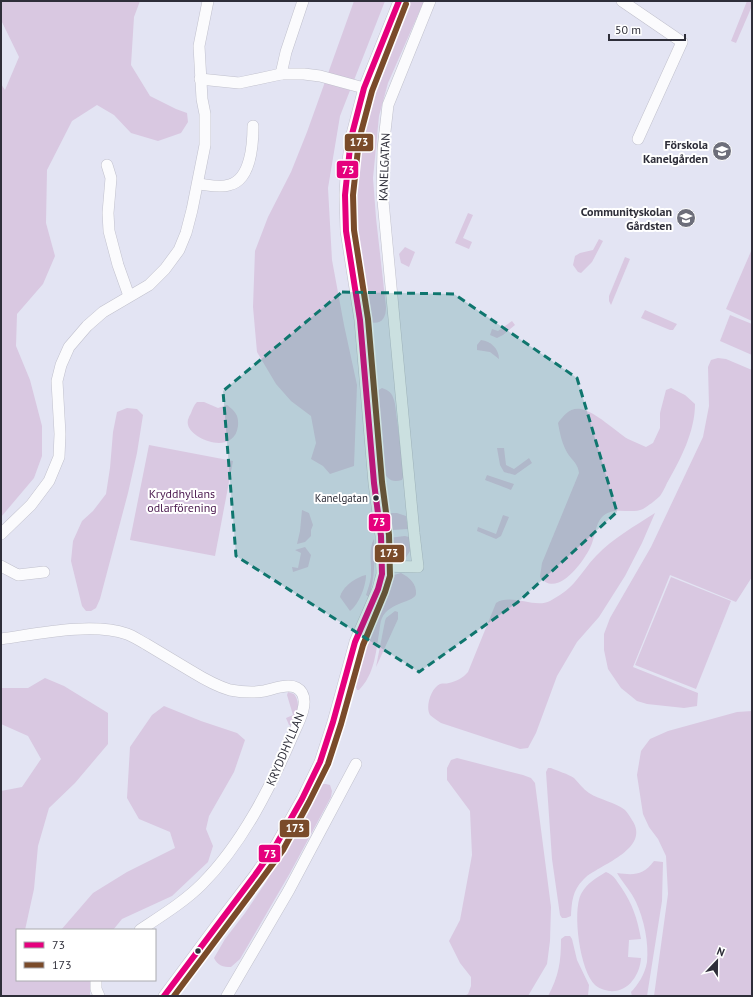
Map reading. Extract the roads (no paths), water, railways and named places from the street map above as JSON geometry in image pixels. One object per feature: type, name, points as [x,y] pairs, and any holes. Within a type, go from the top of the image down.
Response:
[{"type":"street","points":[[1,534],[36,499],[49,481],[59,457],[60,434],[57,381],[60,365],[69,347],[86,326],[103,312],[149,285],[166,269],[180,250],[199,184],[206,145],[205,114],[200,79],[199,46],[208,1]]},
{"type":"street","points":[[281,74],[286,52],[304,1]]},
{"type":"street","points":[[164,996],[255,875],[276,845],[302,799],[320,762],[333,722],[354,642],[378,589],[382,574],[381,536],[374,483],[362,340],[346,231],[346,176],[351,138],[364,88],[399,1]]},
{"type":"street","name":"KANELGATAN","points":[[382,566],[418,567],[382,190],[383,149],[388,105],[430,1]]},
{"type":"street","points":[[622,1],[682,42],[638,139]]},
{"type":"street","points":[[200,79],[239,83],[281,74],[304,74],[320,76],[364,88]]},
{"type":"street","points":[[199,184],[220,186],[230,185],[236,182],[244,174],[248,165],[253,141],[253,126]]},
{"type":"street","points":[[107,165],[111,178],[108,213],[109,231],[129,296]]},
{"type":"street","points":[[1,566],[18,575],[44,572]]},
{"type":"street","name":"KRYDDHYLLAN","points":[[1,639],[49,632],[88,629],[111,630],[128,634],[217,686],[237,691],[250,692],[291,686],[298,689],[302,693],[304,704],[302,712],[286,751],[259,806],[240,836],[215,870],[201,885],[185,899],[141,929]]},
{"type":"street","points":[[227,996],[289,890],[356,764]]},
{"type":"street","points":[[96,981],[96,989],[99,996]]},
{"type":"place","name":"Förskola Kanelgården","points":[[722,151]]},
{"type":"place","name":"Communityskolan Gårdsten","points":[[686,218]]},
{"type":"place","name":"Kanelgatan","points":[[376,498]]},
{"type":"park label","name":"Kryddhyllans odlarförening","points":[[182,500]]}]
